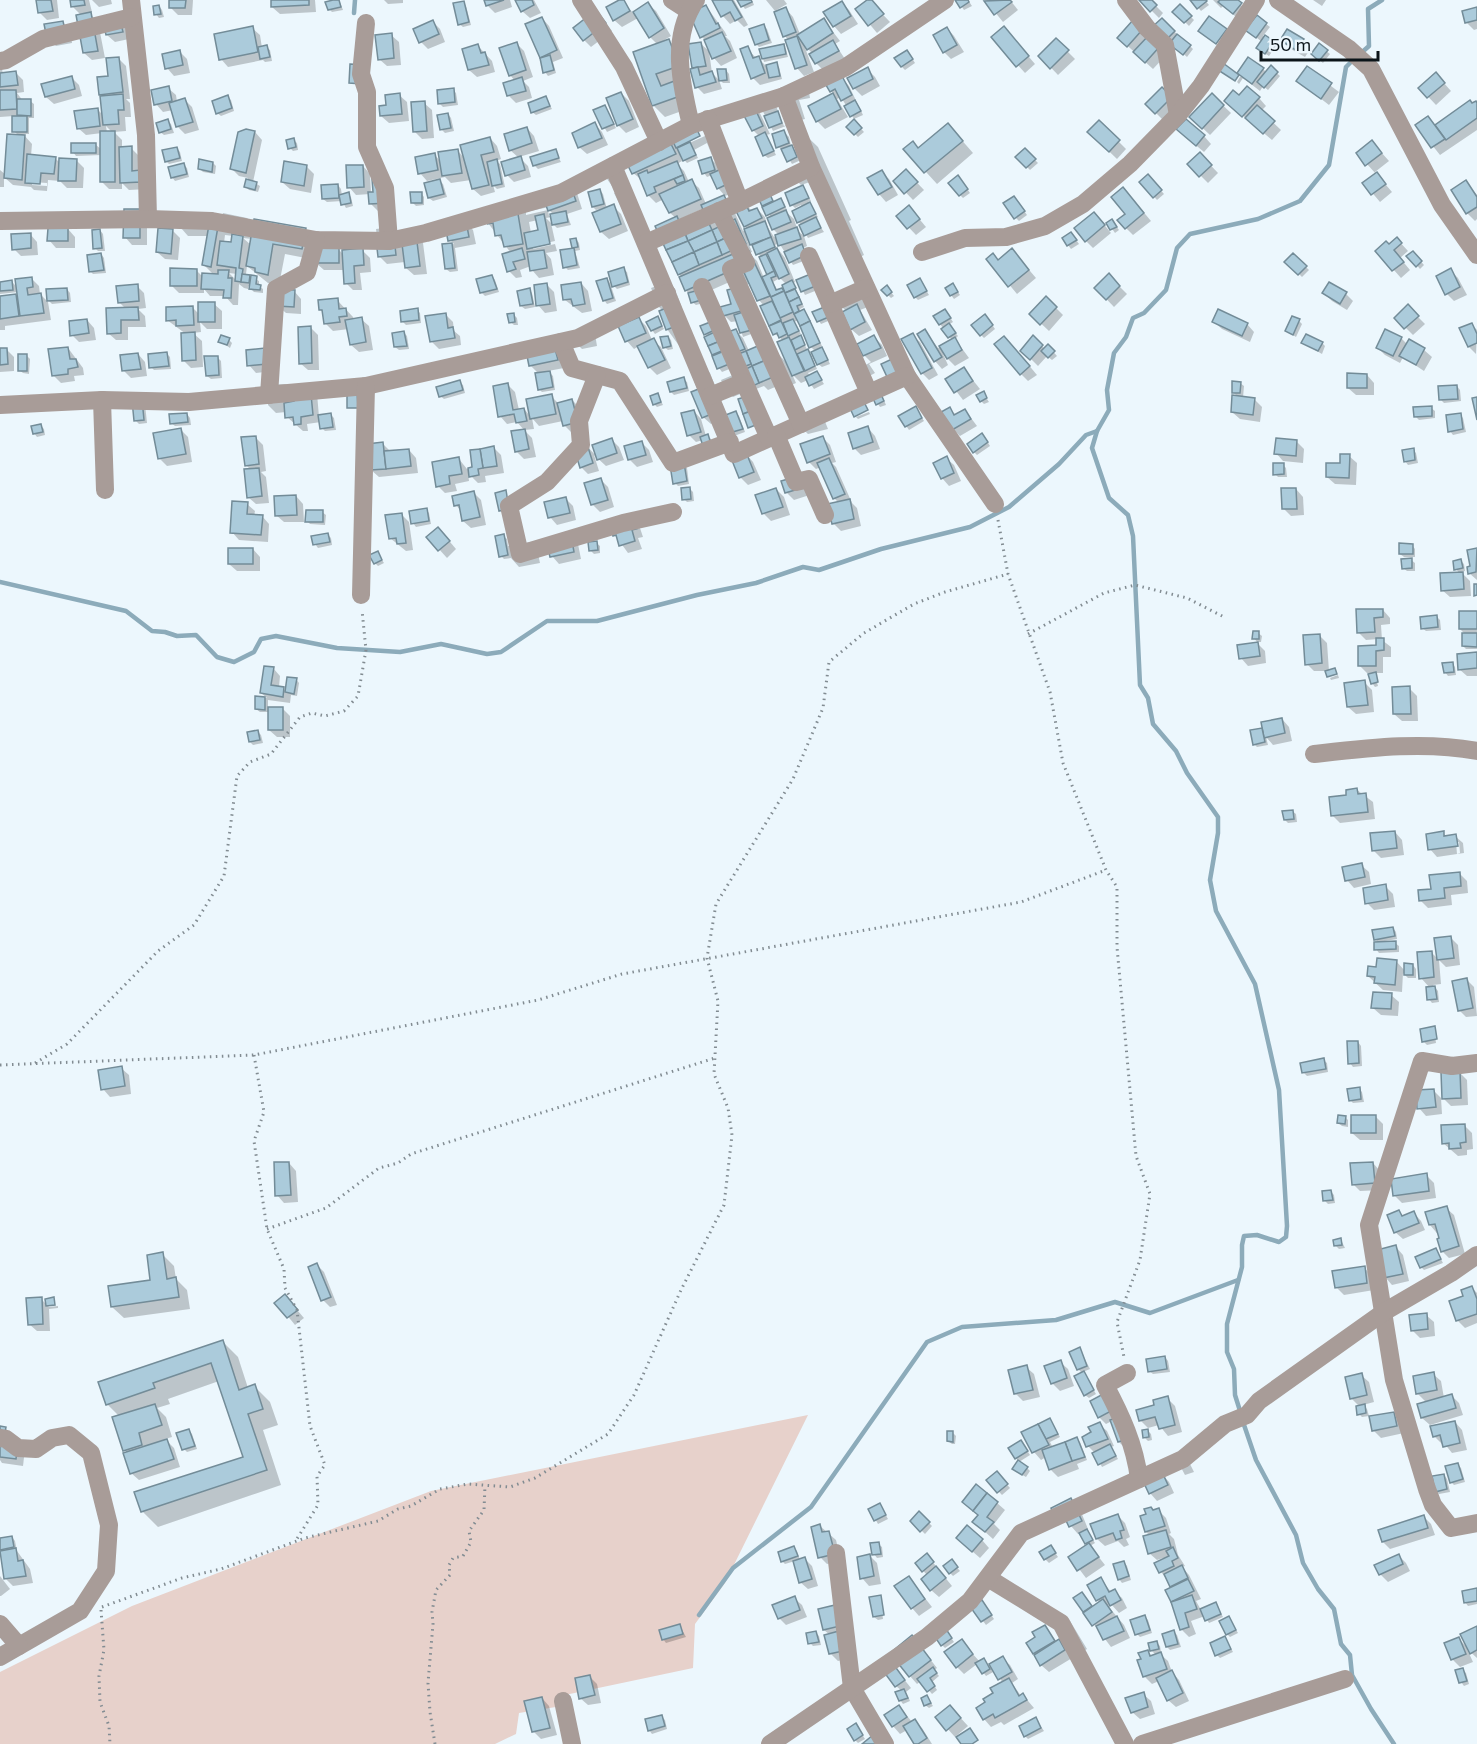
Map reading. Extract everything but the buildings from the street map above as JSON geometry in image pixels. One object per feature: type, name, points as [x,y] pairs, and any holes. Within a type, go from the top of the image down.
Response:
[{"type":"street","points":[[580,0],[624,68],[659,142]]},
{"type":"street","points":[[672,0],[692,6],[679,42],[683,92],[691,125]]},
{"type":"street","points":[[0,221],[148,219],[212,221],[316,240],[389,241],[426,233],[561,193],[691,125],[784,96],[846,67],[945,0]]},
{"type":"street","points":[[1125,0],[1147,28],[1165,45],[1178,115]]},
{"type":"street","points":[[922,252],[965,238],[1006,237],[1045,226],[1083,204],[1138,156],[1178,115],[1201,86],[1256,0]]},
{"type":"street","points":[[1278,0],[1349,49],[1371,69],[1442,205],[1477,255]]},
{"type":"street","points":[[0,61],[44,39],[132,9],[146,135],[148,219]]},
{"type":"street","points":[[366,23],[361,74],[367,92],[367,147],[385,188],[389,241]]},
{"type":"street","points":[[784,96],[811,167],[907,376],[995,504]]},
{"type":"street","points":[[708,119],[740,202]]},
{"type":"street","points":[[614,166],[734,454],[907,376]]},
{"type":"street","points":[[646,243],[740,202],[811,167]]},
{"type":"street","points":[[720,211],[746,263],[731,269],[801,424]]},
{"type":"street","points":[[269,395],[276,289],[307,272],[316,240]]},
{"type":"street","points":[[809,256],[869,393]]},
{"type":"street","points":[[702,287],[744,382],[796,482],[809,479],[825,515]]},
{"type":"street","points":[[830,304],[866,288]]},
{"type":"street","points":[[0,405],[102,400],[189,402],[366,386],[578,338],[667,293]]},
{"type":"street","points":[[561,342],[572,368],[620,381],[673,463],[730,442]]},
{"type":"street","points":[[597,375],[579,421],[581,445],[547,482],[509,506],[520,554],[623,523],[672,512]]},
{"type":"street","points":[[710,396],[744,382]]},
{"type":"street","points":[[361,595],[366,386]]},
{"type":"street","points":[[102,400],[105,490]]},
{"type":"street","points":[[1314,754],[1382,746],[1460,748],[1477,751]]},
{"type":"street","points":[[1477,1063],[1452,1066],[1422,1061],[1369,1226],[1394,1380],[1432,1505],[1451,1528],[1477,1523]]},
{"type":"street","points":[[770,1744],[927,1637],[970,1601],[1021,1533],[1183,1459],[1225,1424],[1241,1418],[1259,1401],[1384,1312],[1477,1255]]},
{"type":"street","points":[[1127,1373],[1105,1385],[1126,1428],[1136,1458],[1139,1479]]},
{"type":"street","points":[[0,1438],[6,1439],[18,1448],[36,1449],[52,1438],[69,1435],[91,1453],[109,1525],[106,1571],[80,1611],[0,1657]]},
{"type":"street","points":[[836,1553],[852,1688],[885,1744]]},
{"type":"street","points":[[988,1578],[1061,1623],[1125,1744]]},
{"type":"street","points":[[0,1624],[19,1646]]},
{"type":"street","points":[[1142,1744],[1345,1679]]},
{"type":"street","points":[[564,1701],[572,1744]]},
{"type":"path","points":[[995,504],[1008,574],[1050,692],[1064,763],[1106,870],[1117,887],[1117,947],[1136,1156],[1149,1194],[1140,1260],[1117,1322],[1127,1373]]},
{"type":"path","points":[[110,1744],[109,1726],[100,1702],[99,1676],[104,1650],[100,1607],[182,1578],[221,1569],[295,1542],[378,1521],[398,1509],[411,1506],[440,1489],[468,1484],[510,1486],[535,1478],[608,1434],[634,1395],[681,1290],[724,1205],[732,1135],[728,1108],[714,1074],[718,1001],[707,958],[716,904],[793,779],[823,708],[829,662],[864,633],[914,604],[945,592],[1008,574]]},
{"type":"path","points":[[1028,634],[1104,593],[1135,585],[1187,598],[1226,618]]},
{"type":"path","points":[[34,1064],[67,1044],[158,951],[194,925],[224,876],[237,776],[250,762],[271,754],[300,717],[312,713],[325,716],[345,711],[358,696],[366,650],[361,595]]},
{"type":"path","points":[[0,1065],[254,1055],[538,1000],[622,974],[1021,902],[1106,870]]},
{"type":"path","points":[[254,1055],[264,1112],[254,1141],[267,1229],[284,1269],[285,1288],[297,1310],[310,1426],[325,1465],[317,1476],[318,1505],[295,1542]]},
{"type":"path","points":[[267,1229],[326,1208],[380,1168],[398,1163],[411,1154],[715,1058]]},
{"type":"path","points":[[435,1744],[428,1683],[432,1612],[436,1590],[450,1575],[453,1558],[463,1556],[471,1542],[469,1531],[484,1510],[485,1485]]},
{"type":"shaded area","points":[[808,1415],[725,1583],[695,1624],[693,1668],[565,1695],[562,1706],[519,1713],[516,1734],[495,1744],[0,1744],[0,1672],[132,1606],[431,1491]]},
{"type":"waterway","points":[[354,13],[355,0]]},
{"type":"waterway","points":[[1360,54],[1369,46],[1368,9],[1382,0]]},
{"type":"waterway","points":[[1241,1414],[1235,1395],[1234,1369],[1227,1352],[1227,1324],[1242,1267],[1244,1236],[1257,1235],[1279,1242],[1286,1237],[1279,1090],[1255,984],[1216,911],[1210,880],[1218,833],[1218,817],[1187,773],[1176,751],[1153,724],[1148,698],[1140,685],[1133,536],[1128,515],[1109,498],[1092,448],[1097,431],[1109,410],[1107,390],[1114,353],[1126,337],[1133,318],[1144,313],[1166,290],[1177,248],[1190,234],[1258,219],[1300,201],[1329,165],[1346,67],[1354,59]]},
{"type":"waterway","points":[[0,582],[126,611],[152,631],[177,636],[196,635],[217,657],[234,662],[254,652],[261,639],[276,636],[337,648],[400,652],[441,644],[487,654],[501,652],[547,621],[597,621],[697,595],[756,583],[803,567],[819,570],[881,549],[970,527],[1009,507],[1059,464],[1086,435],[1097,431]]},
{"type":"waterway","points":[[699,1615],[733,1568],[811,1507],[927,1342],[962,1327],[1056,1320],[1115,1302],[1150,1313],[1238,1280]]},
{"type":"waterway","points":[[1243,1422],[1256,1460],[1296,1535],[1303,1563],[1318,1589],[1334,1609],[1341,1644],[1350,1655],[1352,1675],[1394,1744]]}]
